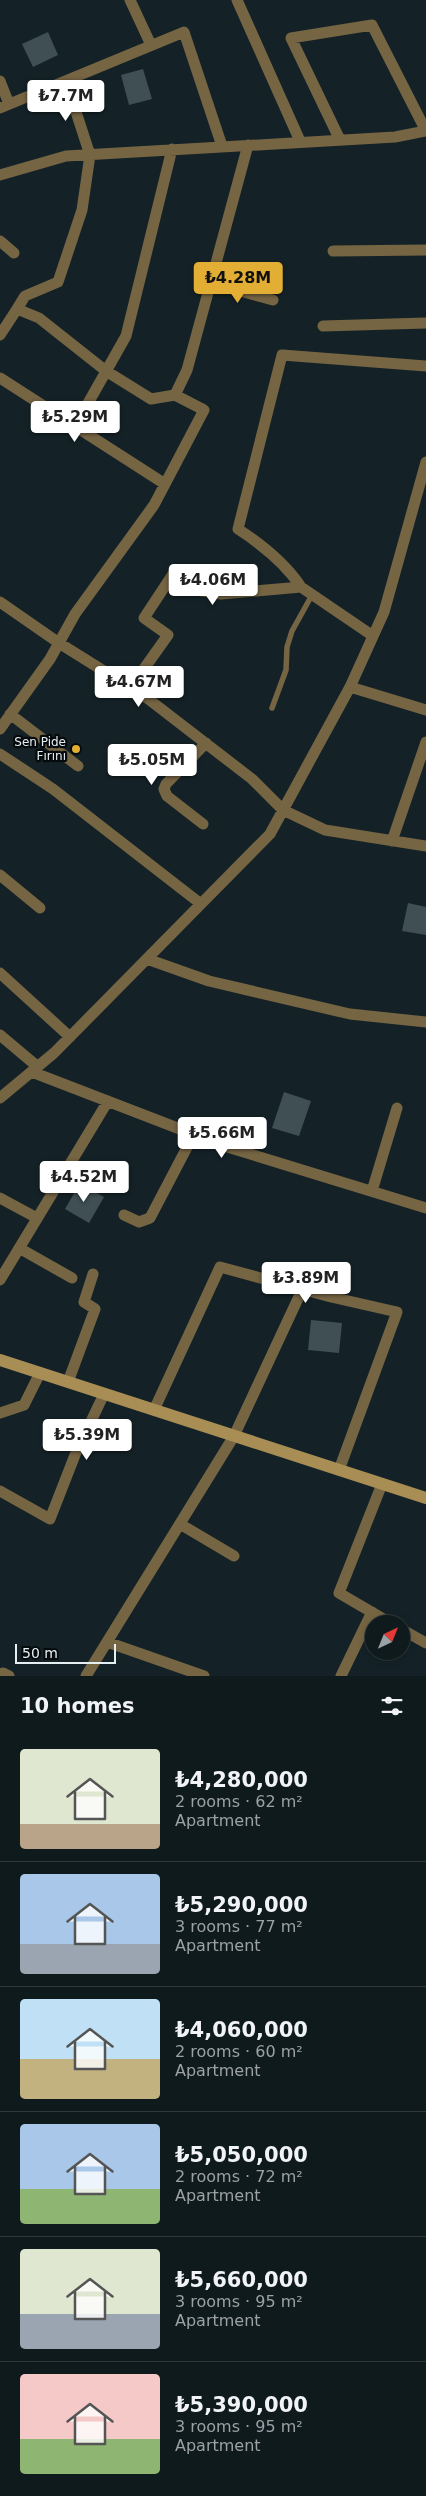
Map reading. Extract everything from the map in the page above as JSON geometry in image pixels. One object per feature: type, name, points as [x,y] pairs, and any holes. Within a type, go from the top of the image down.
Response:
[{"type":"main road","points":[[0,1360],[426,1498]]},
{"type":"street","points":[[130,0],[151,45]]},
{"type":"street","points":[[237,0],[300,141]]},
{"type":"street","points":[[0,175],[66,156],[395,137],[426,131],[372,25],[291,38],[340,140]]},
{"type":"street","points":[[0,82],[5,106],[184,32],[222,146]]},
{"type":"street","points":[[0,335],[5,318],[17,309],[25,296],[58,282],[82,210],[90,155],[66,81]]},
{"type":"street","points":[[175,395],[187,370],[248,144]]},
{"type":"street","points":[[74,428],[126,336],[172,149]]},
{"type":"street","points":[[0,241],[14,253]]},
{"type":"street","points":[[333,252],[426,250]]},
{"type":"street","points":[[211,283],[273,300]]},
{"type":"street","points":[[0,729],[59,643],[75,614],[154,505],[204,410],[175,395],[151,399],[106,371],[38,318],[17,309]]},
{"type":"street","points":[[323,326],[426,323]]},
{"type":"street","points":[[373,636],[301,588],[295,578],[255,540],[238,529],[282,356],[426,366]]},
{"type":"street","points":[[0,378],[74,428],[165,484]]},
{"type":"street","points":[[0,1098],[70,1036],[270,834],[350,687],[384,612],[426,462]]},
{"type":"street","points":[[130,688],[168,635],[144,618],[172,574],[197,590],[220,594],[301,588]]},
{"type":"street","points":[[0,602],[59,643],[130,688],[206,743],[252,779],[283,810],[325,830],[426,846]]},
{"type":"street","points":[[350,687],[426,710]]},
{"type":"street","points":[[10,714],[78,766]]},
{"type":"street","points":[[392,841],[426,742]]},
{"type":"street","points":[[203,824],[166,796],[164,789],[166,784],[206,743]]},
{"type":"street","points":[[0,754],[53,789],[201,904]]},
{"type":"street","points":[[0,875],[40,908]]},
{"type":"street","points":[[147,959],[209,981],[350,1014],[426,1022]]},
{"type":"street","points":[[0,973],[70,1036]]},
{"type":"street","points":[[0,1035],[35,1069],[108,1101],[224,1146],[426,1208]]},
{"type":"street","points":[[0,1280],[108,1101]]},
{"type":"street","points":[[372,1191],[397,1108]]},
{"type":"street","points":[[124,1216],[140,1222],[150,1218],[194,1134]]},
{"type":"street","points":[[0,1198],[38,1218]]},
{"type":"street","points":[[20,1248],[72,1278]]},
{"type":"street","points":[[154,1410],[220,1267],[302,1290],[396,1312],[339,1470]]},
{"type":"street","points":[[68,1382],[95,1309],[84,1302],[93,1274]]},
{"type":"street","points":[[86,1676],[234,1436],[302,1290]]},
{"type":"street","points":[[0,1413],[24,1405],[40,1373]]},
{"type":"street","points":[[0,1491],[50,1519],[75,1456],[104,1394]]},
{"type":"street","points":[[377,1615],[339,1593],[382,1484]]},
{"type":"street","points":[[180,1524],[234,1556]]},
{"type":"street","points":[[341,1676],[372,1612]]},
{"type":"street","points":[[410,1634],[426,1643]]},
{"type":"street","points":[[107,1642],[204,1676]]},
{"type":"lane","points":[[272,708],[286,670],[287,647],[292,631],[312,595]]},
{"type":"building","points":[[48,32],[58,55],[33,67],[22,44]]},
{"type":"building","points":[[143,69],[152,99],[129,105],[121,75]]},
{"type":"building","points":[[408,903],[426,907],[426,935],[402,931]]},
{"type":"building","points":[[284,1092],[311,1101],[299,1136],[272,1128]]},
{"type":"building","points":[[80,1183],[104,1197],[89,1223],[65,1209]]},
{"type":"building","points":[[311,1320],[342,1323],[339,1353],[308,1350]]},
{"type":"place","name":"Sen Pide Fırını","points":[[76,749]]}]
